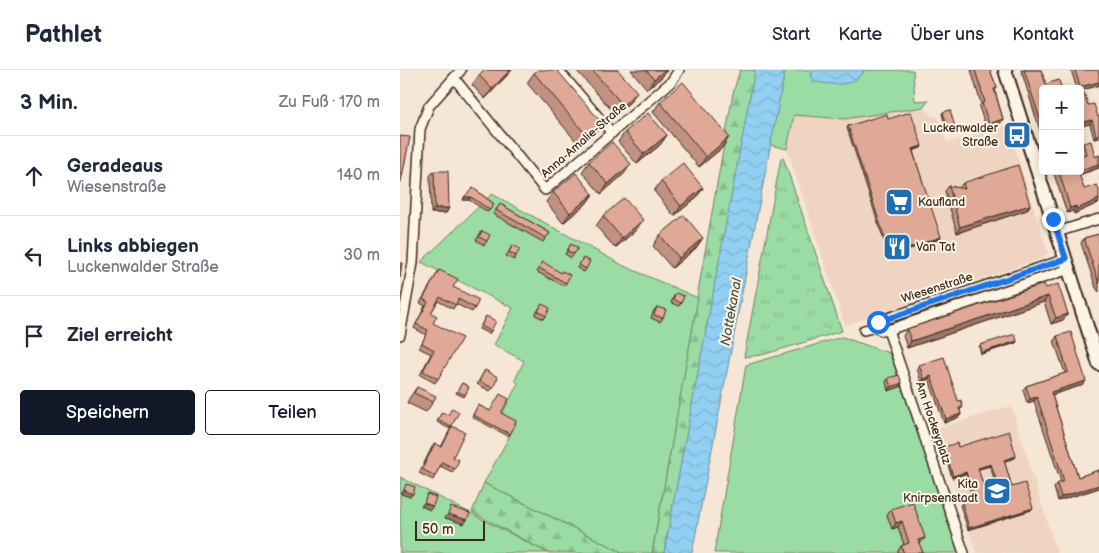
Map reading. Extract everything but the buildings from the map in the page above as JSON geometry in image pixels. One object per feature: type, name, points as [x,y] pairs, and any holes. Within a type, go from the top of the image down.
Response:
[{"type":"main road","points":[[1006,70],[1099,364]]},
{"type":"street","points":[[400,335],[413,263],[420,129],[430,106],[461,70]]},
{"type":"street","points":[[558,70],[612,133]]},
{"type":"street","name":"Anna-Amalie-Straße","points":[[454,78],[545,190],[671,82],[679,70]]},
{"type":"street","points":[[1057,232],[1099,219]]},
{"type":"street","name":"Wiesenstraße","points":[[864,330],[876,326],[882,320],[1067,264]]},
{"type":"street","name":"Wiesenstraße","points":[[888,330],[1067,264]]},
{"type":"street","points":[[876,326],[882,332],[888,330]]},
{"type":"street","name":"Am Hockeyplatz","points":[[888,330],[964,553]]},
{"type":"shaded area","points":[[924,107],[933,117],[937,116],[947,143],[1007,125],[1048,252],[1043,258],[845,325],[787,149],[794,115],[844,119]]},
{"type":"shaded area","name":"Kita Knirpsenstadt","points":[[1011,406],[1057,553],[976,553],[936,429]]},
{"type":"green space","points":[[740,70],[755,70],[749,111],[664,553],[652,553],[733,93]]},
{"type":"green space","points":[[785,70],[813,70],[811,78],[863,73],[864,70],[913,70],[915,101],[929,100],[924,107],[844,119],[794,115],[787,149],[770,145]]},
{"type":"green space","points":[[783,157],[842,331],[762,355],[744,357],[781,158]]},
{"type":"green space","points":[[492,194],[624,266],[698,298],[652,553],[624,553],[484,483],[516,424],[501,416],[518,383],[515,380],[524,361],[494,345],[513,308],[421,262]]},
{"type":"green space","points":[[842,337],[889,353],[907,394],[963,553],[714,553],[746,365]]},
{"type":"green space","points":[[400,477],[548,553],[400,553]]},
{"type":"green space","points":[[484,483],[624,553],[548,553],[472,512]]},
{"type":"water","name":"Nottekanal","points":[[755,70],[785,70],[692,553],[664,553]]},
{"type":"water","points":[[813,70],[864,70],[860,76],[849,83],[835,84],[814,82],[811,78]]},
{"type":"place","name":"Luckenwalder Straße","points":[[1017,135]]},
{"type":"place","name":"Kaufland","points":[[899,202]]},
{"type":"place","name":"Van Tat","points":[[897,247]]},
{"type":"place","name":"Kita Knirpsenstadt","points":[[997,491]]},
{"type":"route","points":[[878,322],[1066,259],[1053,219]]}]
